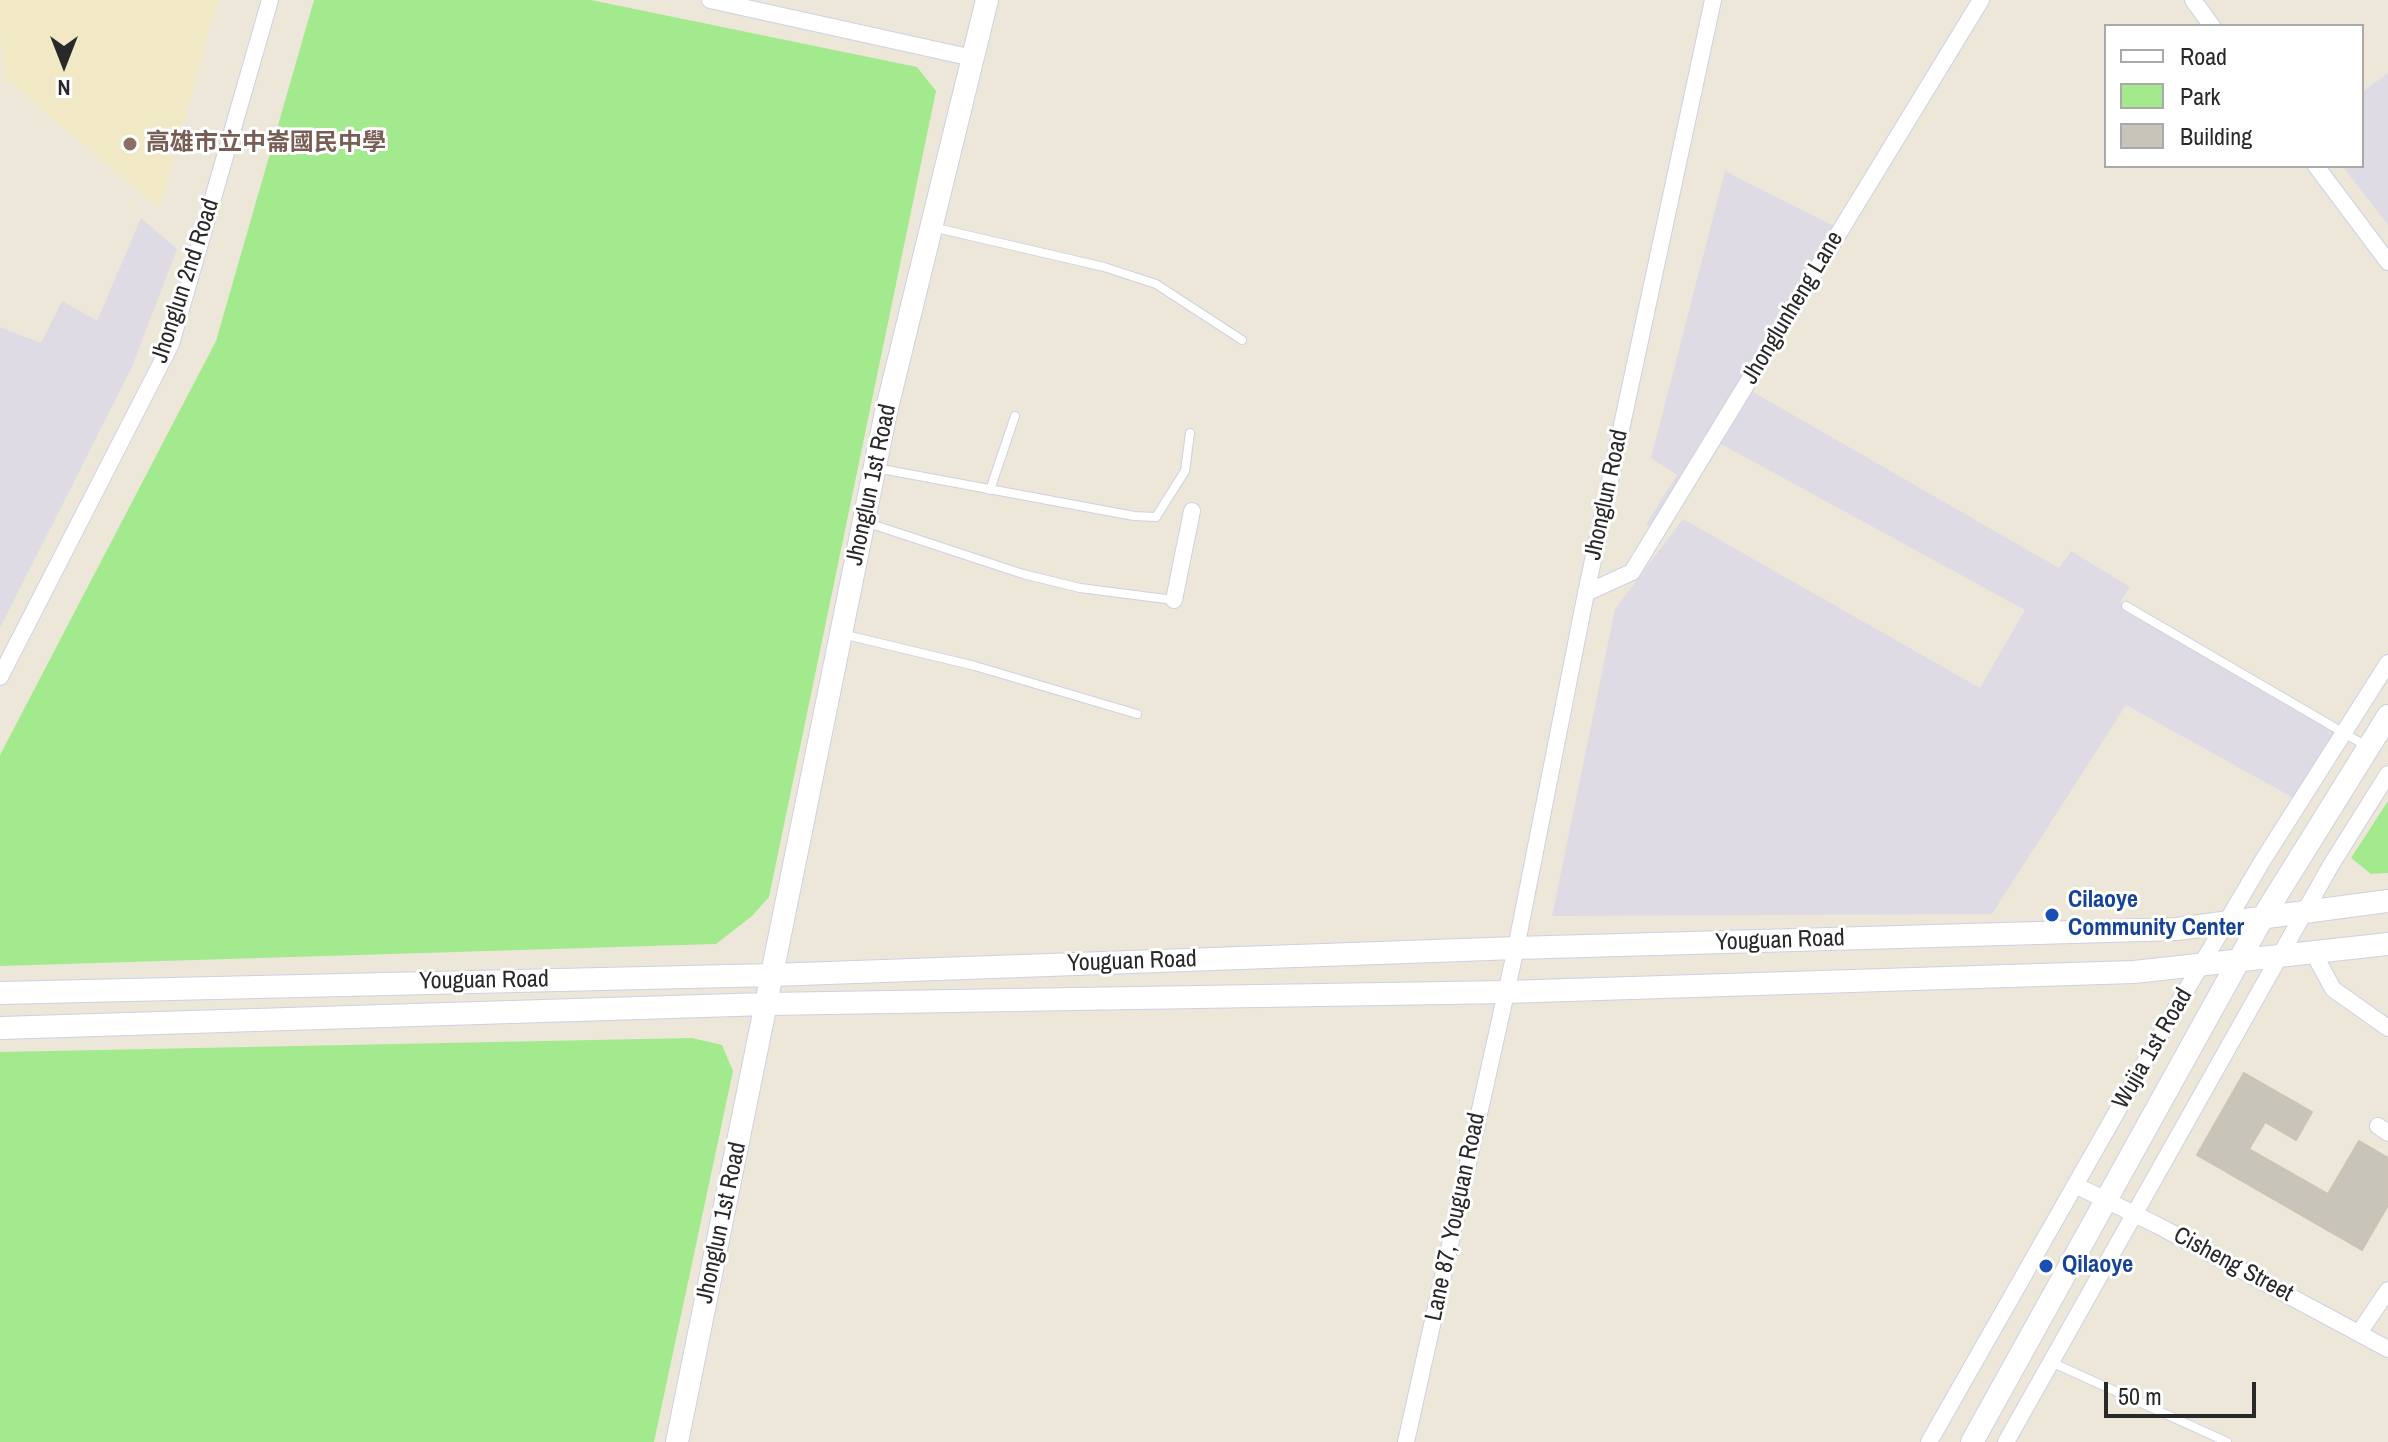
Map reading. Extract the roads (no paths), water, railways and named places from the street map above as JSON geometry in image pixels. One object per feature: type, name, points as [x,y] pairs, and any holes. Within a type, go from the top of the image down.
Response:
[{"type":"street","name":"Jhonglun 2nd Road","points":[[0,677],[171,344],[270,0]]},
{"type":"street","points":[[710,0],[973,58]]},
{"type":"street","name":"Jhonglun 1st Road","points":[[677,1442],[875,468],[987,0]]},
{"type":"street","name":"Jhonglun Road","points":[[1506,992],[1586,593],[1713,0]]},
{"type":"street","name":"Jhonglunheng Lane","points":[[1586,593],[1632,572],[1981,0]]},
{"type":"street","points":[[2193,0],[2211,24]]},
{"type":"street","points":[[2318,168],[2388,262]]},
{"type":"street","points":[[1174,600],[1192,511]]},
{"type":"street","name":"Wujia 1st Road","points":[[1929,1442],[2201,966],[2388,663]]},
{"type":"street","name":"Wujia 1st Road","points":[[1972,1442],[2263,917],[2388,716]]},
{"type":"street","points":[[2006,1442],[2331,865],[2388,774]]},
{"type":"street","name":"Youguan Road","points":[[0,993],[773,975],[1516,948],[2177,929],[2388,901]]},
{"type":"street","name":"Youguan Road","points":[[0,1028],[767,1004],[1506,992],[2134,972],[2388,944]]},
{"type":"street","points":[[2313,952],[2333,989],[2388,1028]]},
{"type":"street","name":"Lane 87, Youguan Road","points":[[1406,1442],[1506,992]]},
{"type":"street","name":"Cisheng Street","points":[[2075,1185],[2388,1349]]},
{"type":"street","points":[[2359,1333],[2388,1290]]},
{"type":"lane","points":[[931,226],[1104,267],[1156,284],[1242,340]]},
{"type":"lane","points":[[990,490],[1015,416]]},
{"type":"lane","points":[[875,468],[1134,516],[1156,517],[1185,471],[1190,433]]},
{"type":"lane","points":[[864,521],[1023,574],[1080,588],[1174,600]]},
{"type":"lane","points":[[2126,606],[2369,747]]},
{"type":"lane","points":[[842,633],[975,666],[1137,714]]},
{"type":"lane","points":[[2051,1362],[2227,1442]]},
{"type":"place","name":"高雄市立中崙國民中學","points":[[130,144]]},
{"type":"place","name":"Cilaoye Community Center","points":[[2052,915]]},
{"type":"place","name":"Qilaoye","points":[[2046,1266]]}]
